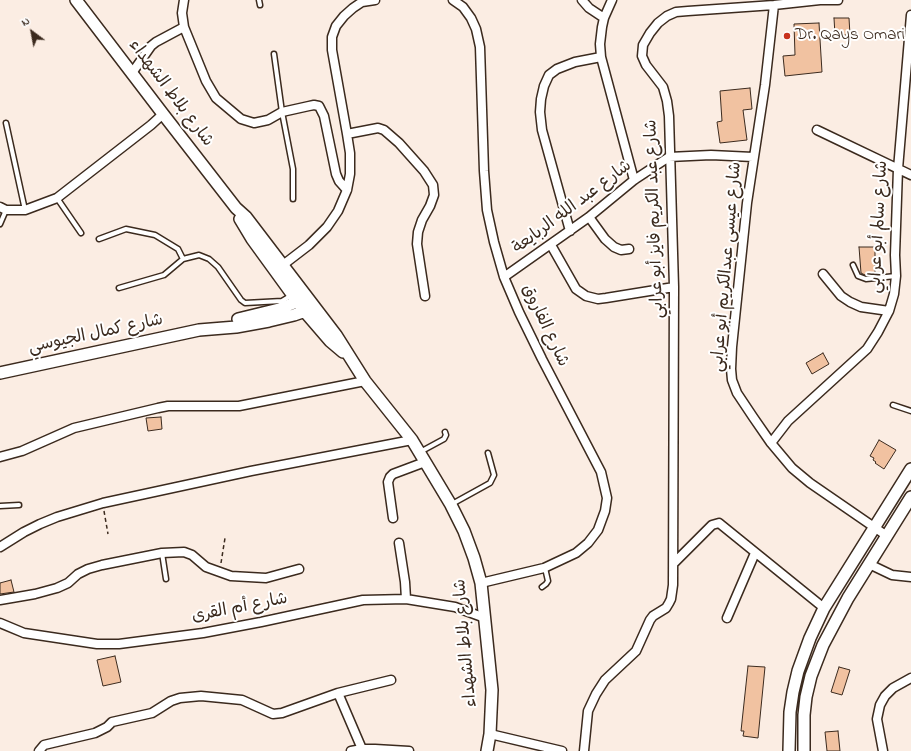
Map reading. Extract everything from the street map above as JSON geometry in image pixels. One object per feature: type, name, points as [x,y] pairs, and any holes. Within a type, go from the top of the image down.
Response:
[{"type":"street","name":"شارع بلاط الشهداء","points":[[76,0],[162,114],[236,208],[239,218],[246,229],[279,268],[299,298],[310,310],[330,341],[339,350],[347,355],[365,381],[412,440],[451,505],[464,531],[481,583],[492,690],[490,734],[487,751]]},
{"type":"street","points":[[184,0],[182,12],[184,27],[206,81],[216,98],[242,119],[254,123],[268,120],[282,112],[314,105],[321,108],[336,174],[339,181],[348,190]]},
{"type":"street","points":[[279,268],[310,245],[327,227],[338,211],[348,190],[350,174],[348,134],[332,50],[332,37],[336,26],[353,8],[362,2],[375,0]]},
{"type":"street","name":"شارع الفاروق","points":[[453,0],[463,7],[470,18],[476,29],[480,47],[484,171],[487,210],[504,277],[522,318],[601,472],[607,498],[605,512],[598,530],[588,543],[573,550],[544,568],[481,583]]},
{"type":"street","points":[[582,0],[604,18]]},
{"type":"street","points":[[612,0],[604,18],[600,44],[601,57],[634,180]]},
{"type":"street","name":"شارع عبد الكريم فايز أبو عرابي","points":[[584,751],[588,711],[596,694],[605,680],[636,651],[653,616],[666,608],[672,598],[674,563],[674,287],[673,223],[667,101],[663,87],[646,65],[642,56],[643,45],[658,23],[667,16],[676,12],[820,0],[838,0]]},
{"type":"street","name":"شارع عيسى عبدالكريم أبو عرابي","points":[[774,5],[765,85],[747,203],[731,369],[732,380],[737,393],[771,443],[792,468],[810,483],[887,536]]},
{"type":"street","name":"شارع سالم أبو عرابي","points":[[771,443],[788,421],[867,349],[889,311],[894,294],[896,276],[895,254],[898,169],[908,101],[911,15]]},
{"type":"street","points":[[132,73],[151,46],[184,27]]},
{"type":"street","points":[[570,231],[542,130],[540,112],[541,99],[544,86],[549,75],[557,69],[575,62],[601,57]]},
{"type":"street","points":[[3,209],[25,210],[57,198],[151,125],[162,114]]},
{"type":"street","points":[[348,134],[378,128],[384,130],[404,148],[424,171],[433,185],[434,195],[422,220],[416,244],[424,296]]},
{"type":"street","points":[[817,130],[911,175]]},
{"type":"street","points":[[669,157],[711,155],[753,157]]},
{"type":"street","name":"شارع عبد الله الربايعة","points":[[504,277],[570,231],[634,180],[669,157]]},
{"type":"street","points":[[588,217],[605,240],[621,250],[629,249]]},
{"type":"street","points":[[551,244],[576,289],[586,296],[598,299],[674,287]]},
{"type":"street","points":[[823,274],[841,296],[850,302],[861,307],[889,311]]},
{"type":"street","name":"شارع كمال الجيوسي","points":[[200,330],[279,309],[299,298]]},
{"type":"street","name":"شارع كمال الجيوسي","points":[[0,373],[200,330],[249,324],[310,310]]},
{"type":"street","points":[[0,457],[22,451],[74,428],[158,408],[168,406],[239,406],[365,381]]},
{"type":"street","points":[[0,547],[40,524],[57,517],[103,503],[251,471],[412,440]]},
{"type":"street","points":[[393,518],[388,482],[390,477],[423,457]]},
{"type":"street","points":[[790,751],[790,712],[798,671],[810,638],[824,608],[911,469]]},
{"type":"street","points":[[804,751],[804,715],[811,676],[823,645],[835,621],[911,497]]},
{"type":"street","points":[[674,563],[712,525],[717,523],[824,608]]},
{"type":"street","points":[[399,543],[406,599]]},
{"type":"street","points":[[0,600],[35,594],[57,588],[68,583],[78,574],[88,569],[162,553],[184,552],[192,555],[206,567],[231,576],[266,578],[299,569]]},
{"type":"street","points":[[727,618],[755,553]]},
{"type":"street","points":[[869,564],[892,575],[911,577]]},
{"type":"street","name":"شارع أم القرى","points":[[0,623],[30,634],[97,644],[119,644],[218,630],[363,600],[406,599],[455,607],[485,618]]},
{"type":"street","points":[[883,751],[877,719],[880,705],[885,696],[893,688],[911,678]]},
{"type":"street","points":[[39,751],[44,744],[95,733],[103,730],[112,722],[152,713],[171,701],[180,698],[201,696],[242,700],[273,714],[282,713],[338,693],[391,680]]},
{"type":"street","points":[[338,693],[362,749]]},
{"type":"street","points":[[490,734],[562,751]]},
{"type":"street","points":[[351,751],[362,749],[392,749],[409,751]]},
{"type":"lane","points":[[259,0],[260,6]]},
{"type":"lane","points":[[274,54],[282,112],[293,169],[293,199]]},
{"type":"lane","points":[[6,123],[25,210]]},
{"type":"lane","points":[[57,198],[81,233]]},
{"type":"lane","points":[[0,224],[3,209]]},
{"type":"lane","points":[[99,238],[126,229],[155,235],[178,249],[183,259]]},
{"type":"lane","points":[[119,288],[164,275],[183,259],[199,255],[209,259],[218,267],[241,300],[246,303],[282,301],[299,298]]},
{"type":"lane","points":[[853,265],[858,276],[866,279],[896,276]]},
{"type":"lane","points":[[893,405],[911,411]]},
{"type":"lane","points":[[423,457],[444,439],[446,435],[445,432]]},
{"type":"lane","points":[[451,505],[490,483],[494,475],[488,453]]},
{"type":"lane","points":[[0,506],[19,505]]},
{"type":"lane","points":[[162,553],[166,579]]},
{"type":"lane","points":[[542,587],[548,581],[544,568]]},
{"type":"path","points":[[103,503],[108,534]]},
{"type":"path","points":[[215,571],[220,565],[225,538]]},
{"type":"building","points":[[834,18],[849,18],[850,35],[835,35]]},
{"type":"building","points":[[819,23],[822,72],[785,76],[783,56],[795,55],[794,24]]},
{"type":"building","points":[[750,88],[752,109],[743,110],[747,140],[720,143],[717,122],[722,121],[720,91]]},
{"type":"building","points":[[859,247],[875,247],[875,274],[865,275],[861,273]]},
{"type":"building","points":[[823,353],[829,364],[812,374],[806,363]]},
{"type":"building","points":[[161,417],[162,429],[148,431],[146,418]]},
{"type":"building","points":[[879,440],[896,450],[884,469],[875,463],[876,462],[873,460],[874,458],[870,456]]},
{"type":"building","points":[[11,580],[14,592],[0,594],[0,583]]},
{"type":"building","points":[[115,656],[121,682],[103,686],[97,660]]},
{"type":"building","points":[[748,666],[765,667],[758,738],[743,736],[744,731],[741,731]]},
{"type":"building","points":[[839,667],[850,670],[842,695],[831,692]]},
{"type":"building","points":[[838,731],[840,751],[827,751],[825,732]]},
{"type":"place","name":"Dr. Qays Omari","points":[[787,36]]}]
